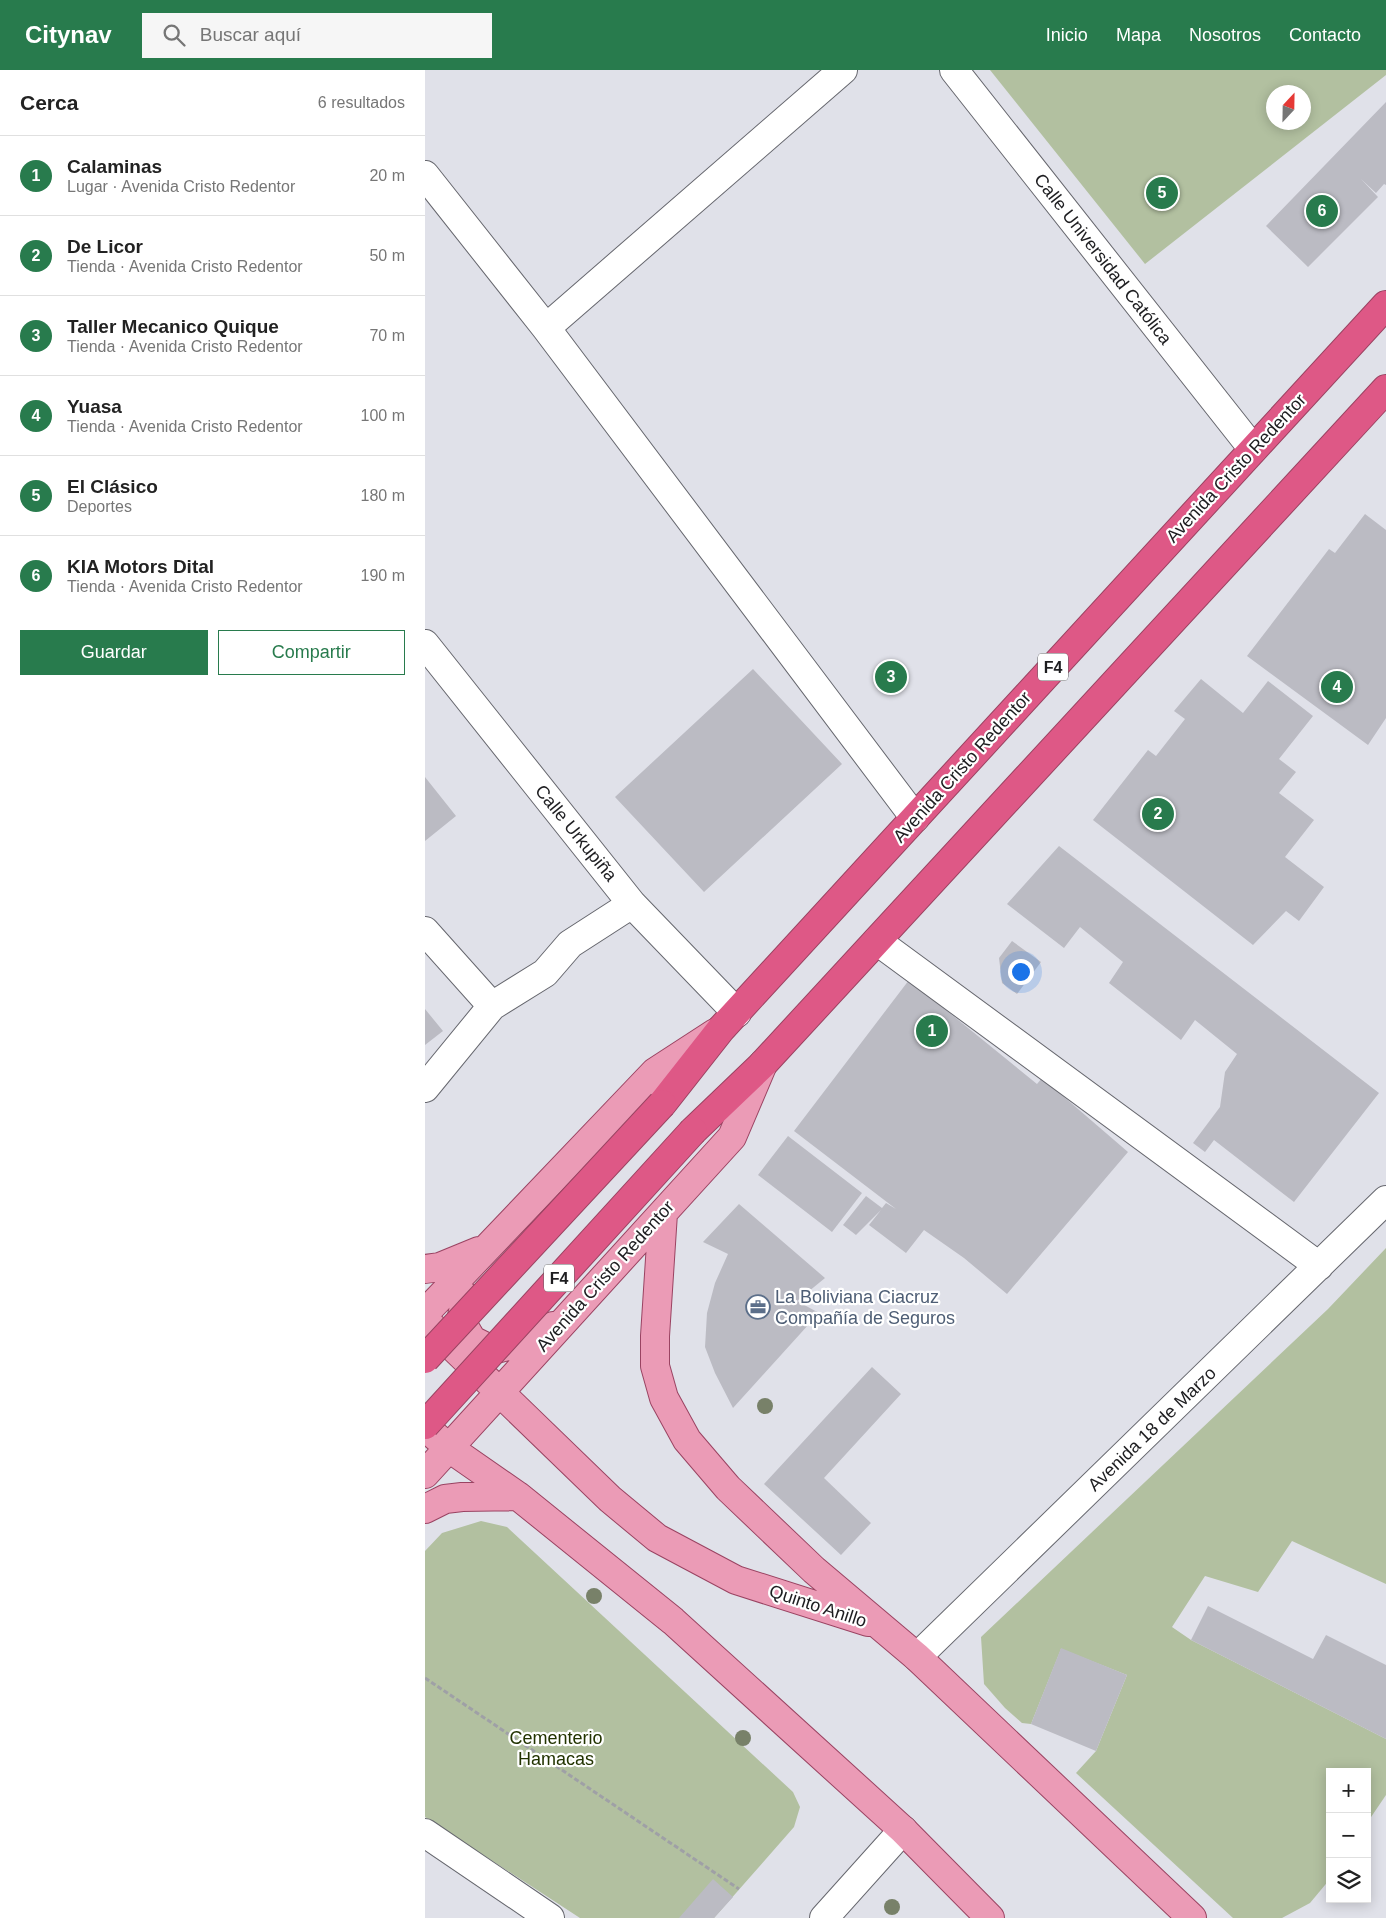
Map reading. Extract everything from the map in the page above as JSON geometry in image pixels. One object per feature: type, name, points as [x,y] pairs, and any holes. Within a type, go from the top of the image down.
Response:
[{"type":"highway","name":"Avenida Cristo Redentor","points":[[425,1359],[663,1104],[729,1021],[1386,305]]},
{"type":"highway","name":"Avenida Cristo Redentor","points":[[425,1426],[693,1131],[763,1064],[1386,389]]},
{"type":"main road","name":"Avenida Cristo Redentor","points":[[425,1313],[655,1072],[729,1021]]},
{"type":"main road","name":"Avenida Cristo Redentor","points":[[425,1474],[732,1137],[763,1064]]},
{"type":"main road","points":[[663,1213],[655,1336],[655,1366],[664,1398],[687,1440],[728,1488],[814,1570],[881,1626]]},
{"type":"main road","points":[[425,1269],[440,1267],[458,1261],[489,1246]]},
{"type":"main road","points":[[489,1246],[467,1288],[461,1321],[472,1340],[492,1350],[510,1346],[528,1341],[569,1316]]},
{"type":"main road","name":"Quinto Anillo","points":[[425,1320],[609,1499],[657,1538],[736,1580],[881,1626],[1192,1918]]},
{"type":"main road","points":[[425,1426],[449,1448],[518,1496],[673,1621],[903,1830],[990,1918]]},
{"type":"main road","points":[[425,1509],[445,1499],[518,1496]]},
{"type":"street","points":[[546,328],[843,70]]},
{"type":"street","name":"Calle Universidad Católica","points":[[954,70],[1253,449]]},
{"type":"street","points":[[425,175],[546,328],[915,818]]},
{"type":"street","name":"Calle Urkupiña","points":[[425,644],[632,904],[729,1021]]},
{"type":"street","points":[[425,1088],[492,1006],[545,973],[570,944],[632,904]]},
{"type":"street","points":[[425,931],[492,1006]]},
{"type":"street","points":[[877,941],[1319,1266]]},
{"type":"street","name":"Avenida 18 de Marzo","points":[[917,1658],[1386,1200]]},
{"type":"street","points":[[824,1918],[903,1830]]},
{"type":"street","points":[[425,1833],[550,1918]]},
{"type":"path","points":[[425,1678],[739,1889]]},
{"type":"green space","points":[[990,70],[1386,70],[1386,75],[1145,264]]},
{"type":"green space","points":[[1386,1248],[1386,1584],[1292,1541],[1258,1592],[1205,1576],[1172,1627],[1191,1640],[1386,1739],[1386,1795],[1371,1817],[1371,1768],[1326,1768],[1326,1884],[1310,1903],[1282,1918],[1233,1918],[1076,1773],[1096,1751],[1127,1675],[1061,1649],[1031,1724],[1022,1723],[1005,1708],[984,1684],[981,1637],[1328,1309]]},
{"type":"green space","name":"Cementerio Hamacas","points":[[481,1521],[507,1527],[793,1792],[800,1807],[794,1827],[714,1918],[580,1918],[425,1817],[425,1551],[442,1533]]},
{"type":"building","points":[[1386,102],[1386,185],[1384,184],[1376,193],[1361,179],[1378,197],[1308,267],[1266,226]]},
{"type":"building","points":[[1365,514],[1386,530],[1386,718],[1368,745],[1247,656],[1329,549],[1335,553]]},
{"type":"building","points":[[753,669],[842,764],[704,892],[615,797]]},
{"type":"building","points":[[1201,679],[1243,713],[1268,681],[1313,716],[1279,759],[1296,772],[1279,793],[1314,820],[1285,857],[1324,887],[1299,921],[1286,911],[1253,945],[1093,820],[1148,750],[1156,756],[1185,719],[1174,711]]},
{"type":"building","points":[[425,777],[456,816],[425,841]]},
{"type":"building","points":[[1059,846],[1379,1093],[1294,1202],[1214,1140],[1205,1152],[1193,1143],[1220,1107],[1225,1072],[1237,1054],[1195,1020],[1181,1040],[1109,983],[1123,962],[1080,927],[1064,948],[1007,904]]},
{"type":"building","points":[[1012,941],[1041,962],[1017,994],[1002,983],[999,958]]},
{"type":"building","points":[[909,980],[1037,1084],[1042,1078],[1128,1152],[1007,1294],[964,1258],[924,1230],[906,1253],[869,1225],[881,1210],[856,1235],[843,1225],[866,1196],[882,1208],[886,1203],[896,1209],[794,1131]]},
{"type":"building","points":[[425,1009],[443,1031],[425,1045]]},
{"type":"building","points":[[788,1136],[862,1193],[832,1232],[758,1175]]},
{"type":"building","name":"La Boliviana Ciacruz Compañía de Seguros","points":[[739,1204],[825,1278],[797,1301],[819,1313],[733,1408],[715,1373],[705,1347],[707,1313],[715,1283],[728,1254],[703,1242]]},
{"type":"building","points":[[872,1367],[901,1394],[824,1478],[871,1523],[841,1555],[764,1484]]},
{"type":"building","points":[[1208,1606],[1313,1659],[1326,1635],[1386,1665],[1386,1739],[1191,1640]]},
{"type":"building","points":[[1061,1648],[1127,1675],[1096,1751],[1031,1724]]},
{"type":"building","points":[[713,1879],[733,1897],[714,1918],[679,1918]]},
{"type":"place","name":"El Clásico","points":[[1162,193]]},
{"type":"place","name":"KIA Motors Dital","points":[[1322,211]]},
{"type":"place","name":"Taller Mecanico Quique","points":[[891,677]]},
{"type":"place","name":"Yuasa","points":[[1337,687]]},
{"type":"place","name":"De Licor","points":[[1158,814]]},
{"type":"place","name":"Calaminas","points":[[932,1031]]},
{"type":"place","name":"La Boliviana Ciacruz Compañía de Seguros","points":[[758,1307]]}]
